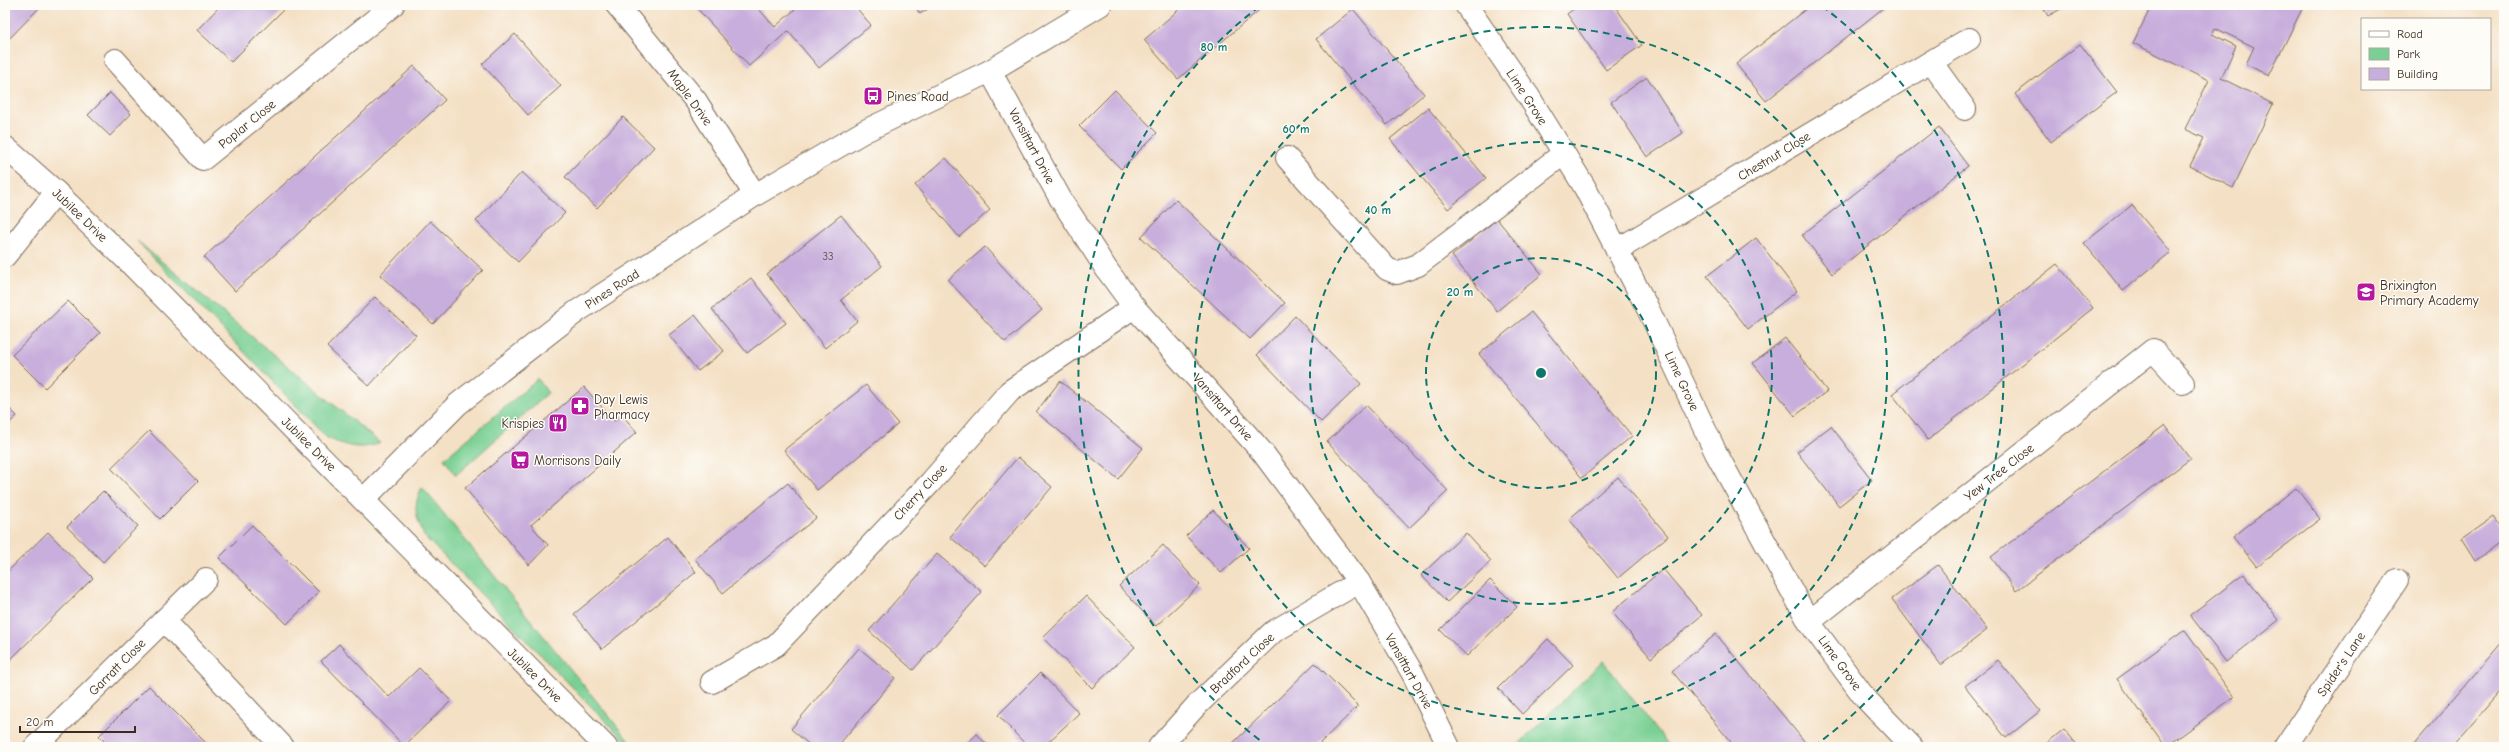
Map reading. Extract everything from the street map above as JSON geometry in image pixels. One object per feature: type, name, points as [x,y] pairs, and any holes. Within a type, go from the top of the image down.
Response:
[{"type":"street","name":"Poplar Close","points":[[115,60],[203,159],[393,5]]},
{"type":"street","name":"Maple Drive","points":[[617,5],[696,101],[755,195]]},
{"type":"street","name":"Pines Road","points":[[364,499],[458,404],[570,317],[755,195],[865,131],[990,71],[1100,5]]},
{"type":"street","name":"Lime Grove","points":[[1475,8],[1584,186],[1648,309],[1716,453],[1809,622],[1866,698],[1912,747]]},
{"type":"street","name":"Chestnut Close","points":[[1617,250],[1969,39]]},
{"type":"street","points":[[1931,62],[1965,109]]},
{"type":"street","name":"Vansittart Drive","points":[[990,71],[1060,198],[1134,307],[1263,453],[1359,582],[1413,674],[1449,747]]},
{"type":"street","name":"Jubilee Drive","points":[[5,147],[56,192],[364,499],[606,747]]},
{"type":"street","points":[[1287,158],[1387,269],[1397,273],[1418,265],[1563,154]]},
{"type":"street","points":[[5,256],[56,192]]},
{"type":"street","name":"Cherry Close","points":[[712,682],[776,645],[930,483],[1010,391],[1134,307]]},
{"type":"street","name":"Yew Tree Close","points":[[1809,622],[2153,350],[2183,383]]},
{"type":"street","name":"Garratt Close","points":[[35,747],[206,579]]},
{"type":"street","name":"Spider's Lane","points":[[2285,747],[2397,580]]},
{"type":"street","name":"Bradford Close","points":[[1159,747],[1196,706],[1273,632],[1359,582]]},
{"type":"street","points":[[164,620],[283,747]]},
{"type":"green space","points":[[137,241],[380,443],[366,447],[359,447],[340,443],[327,438]]},
{"type":"green space","points":[[538,379],[548,393],[456,475],[444,459]]},
{"type":"green space","points":[[422,487],[634,747],[631,747],[424,536],[416,512],[417,501]]},
{"type":"green space","points":[[1603,661],[1670,747],[1516,747]]},
{"type":"building","points":[[5,5],[42,5],[5,43]]},
{"type":"building","points":[[221,5],[288,5],[231,62],[197,30]]},
{"type":"building","points":[[694,5],[755,5],[775,27],[800,5],[854,5],[871,25],[819,68],[788,31],[749,66]]},
{"type":"building","points":[[914,5],[934,5],[920,14]]},
{"type":"building","points":[[1184,5],[1265,5],[1178,79],[1144,40]]},
{"type":"building","points":[[1579,5],[1614,5],[1642,45],[1606,70],[1567,14]]},
{"type":"building","points":[[1811,5],[1887,5],[1766,101],[1736,64]]},
{"type":"building","points":[[2042,5],[2068,5],[2048,16]]},
{"type":"building","points":[[2152,5],[2304,5],[2269,76],[2246,64],[2254,47],[2215,28],[2212,34],[2236,46],[2221,78],[2273,104],[2233,188],[2190,166],[2204,138],[2185,129],[2209,80],[2133,43]]},
{"type":"building","points":[[1353,9],[1424,94],[1387,125],[1316,39]]},
{"type":"building","points":[[515,34],[561,86],[528,115],[482,64]]},
{"type":"building","points":[[2080,44],[2117,92],[2051,142],[2015,94]]},
{"type":"building","points":[[414,66],[445,100],[235,291],[204,257]]},
{"type":"building","points":[[1647,77],[1683,133],[1647,157],[1611,102]]},
{"type":"building","points":[[1115,90],[1157,133],[1121,169],[1079,126]]},
{"type":"building","points":[[110,93],[131,114],[110,136],[88,115]]},
{"type":"building","points":[[1428,108],[1486,178],[1448,209],[1390,139]]},
{"type":"building","points":[[623,117],[654,147],[597,208],[565,177]]},
{"type":"building","points":[[1939,127],[1968,166],[1832,274],[1802,235]]},
{"type":"building","points":[[946,158],[990,210],[959,237],[915,185]]},
{"type":"building","points":[[522,172],[565,213],[518,262],[476,221]]},
{"type":"building","points":[[1176,200],[1285,303],[1250,339],[1141,237]]},
{"type":"building","points":[[2132,205],[2171,252],[2123,291],[2084,243]]},
{"type":"building","points":[[841,215],[882,266],[841,300],[857,321],[825,348],[767,274]]},
{"type":"building","points":[[1497,219],[1542,274],[1497,311],[1452,256]]},
{"type":"building","points":[[430,221],[483,270],[433,324],[380,275]]},
{"type":"building","points":[[1756,238],[1797,291],[1748,329],[1707,276]]},
{"type":"building","points":[[985,247],[1042,310],[1005,342],[948,280]]},
{"type":"building","points":[[2057,264],[2093,308],[1928,440],[1892,394]]},
{"type":"building","points":[[751,278],[786,323],[747,353],[712,309]]},
{"type":"building","points":[[375,297],[416,335],[369,386],[327,347]]},
{"type":"building","points":[[68,301],[100,333],[45,388],[12,355]]},
{"type":"building","points":[[1531,312],[1632,436],[1582,478],[1479,354]]},
{"type":"building","points":[[695,315],[724,351],[698,371],[669,335]]},
{"type":"building","points":[[1295,316],[1361,384],[1321,422],[1257,355]]},
{"type":"building","points":[[1785,338],[1827,391],[1795,416],[1753,363]]},
{"type":"building","points":[[1060,381],[1143,448],[1118,479],[1036,412]]},
{"type":"building","points":[[866,385],[898,424],[817,490],[784,450]]},
{"type":"building","points":[[584,387],[614,421],[622,415],[637,432],[531,525],[548,545],[529,565],[465,488]]},
{"type":"building","points":[[5,404],[17,416],[5,427]]},
{"type":"building","points":[[1366,405],[1448,491],[1409,528],[1327,442]]},
{"type":"building","points":[[2165,425],[2190,459],[2016,591],[1991,557]]},
{"type":"building","points":[[1831,426],[1872,480],[1839,506],[1797,452]]},
{"type":"building","points":[[149,431],[198,481],[160,519],[111,468]]},
{"type":"building","points":[[1018,457],[1052,487],[985,566],[950,537]]},
{"type":"building","points":[[1618,477],[1668,536],[1618,578],[1569,519]]},
{"type":"building","points":[[788,483],[816,518],[723,593],[695,559]]},
{"type":"building","points":[[2296,488],[2320,519],[2257,567],[2233,537]]},
{"type":"building","points":[[103,491],[138,526],[103,562],[67,527]]},
{"type":"building","points":[[1213,510],[1249,548],[1221,573],[1186,536]]},
{"type":"building","points":[[2493,517],[2504,533],[2504,540],[2475,561],[2461,539]]},
{"type":"building","points":[[252,525],[319,592],[287,624],[219,558]]},
{"type":"building","points":[[48,532],[93,578],[5,665],[5,574]]},
{"type":"building","points":[[1466,533],[1491,561],[1447,602],[1421,575]]},
{"type":"building","points":[[668,537],[696,572],[602,649],[574,614]]},
{"type":"building","points":[[1163,545],[1200,585],[1156,626],[1119,586]]},
{"type":"building","points":[[937,554],[982,592],[913,670],[869,631]]},
{"type":"building","points":[[1938,565],[1987,630],[1941,665],[1892,599]]},
{"type":"building","points":[[1663,569],[1702,615],[1651,658],[1612,612]]},
{"type":"building","points":[[2244,574],[2279,620],[2226,662],[2190,615]]},
{"type":"building","points":[[1490,580],[1517,607],[1467,656],[1440,630]]},
{"type":"building","points":[[1086,596],[1135,647],[1092,688],[1043,638]]},
{"type":"building","points":[[2185,630],[2234,697],[2166,747],[2117,679]]},
{"type":"building","points":[[1716,634],[1809,747],[1735,747],[1672,671]]},
{"type":"building","points":[[1548,639],[1573,665],[1522,714],[1498,688]]},
{"type":"building","points":[[2504,640],[2504,687],[2452,747],[2412,747]]},
{"type":"building","points":[[339,644],[389,697],[419,668],[451,701],[404,746],[321,661]]},
{"type":"building","points":[[859,648],[895,678],[837,747],[812,747],[791,729]]},
{"type":"building","points":[[1998,660],[2040,711],[2006,738],[1965,686]]},
{"type":"building","points":[[1315,663],[1358,706],[1316,747],[1229,747]]},
{"type":"building","points":[[1040,673],[1079,713],[1043,747],[1028,747],[998,715]]},
{"type":"building","points":[[149,686],[210,747],[110,747],[99,736]]},
{"type":"building","points":[[2064,729],[2079,747],[2042,747]]},
{"type":"building","points":[[977,734],[989,747],[963,747]]},
{"type":"place","name":"Pines Road","points":[[873,96]]},
{"type":"place","name":"Brixington Primary Academy","points":[[2366,292]]},
{"type":"place","name":"Day Lewis Pharmacy","points":[[580,406]]},
{"type":"place","name":"Krispies","points":[[558,423]]},
{"type":"place","name":"Morrisons Daily","points":[[520,460]]}]
